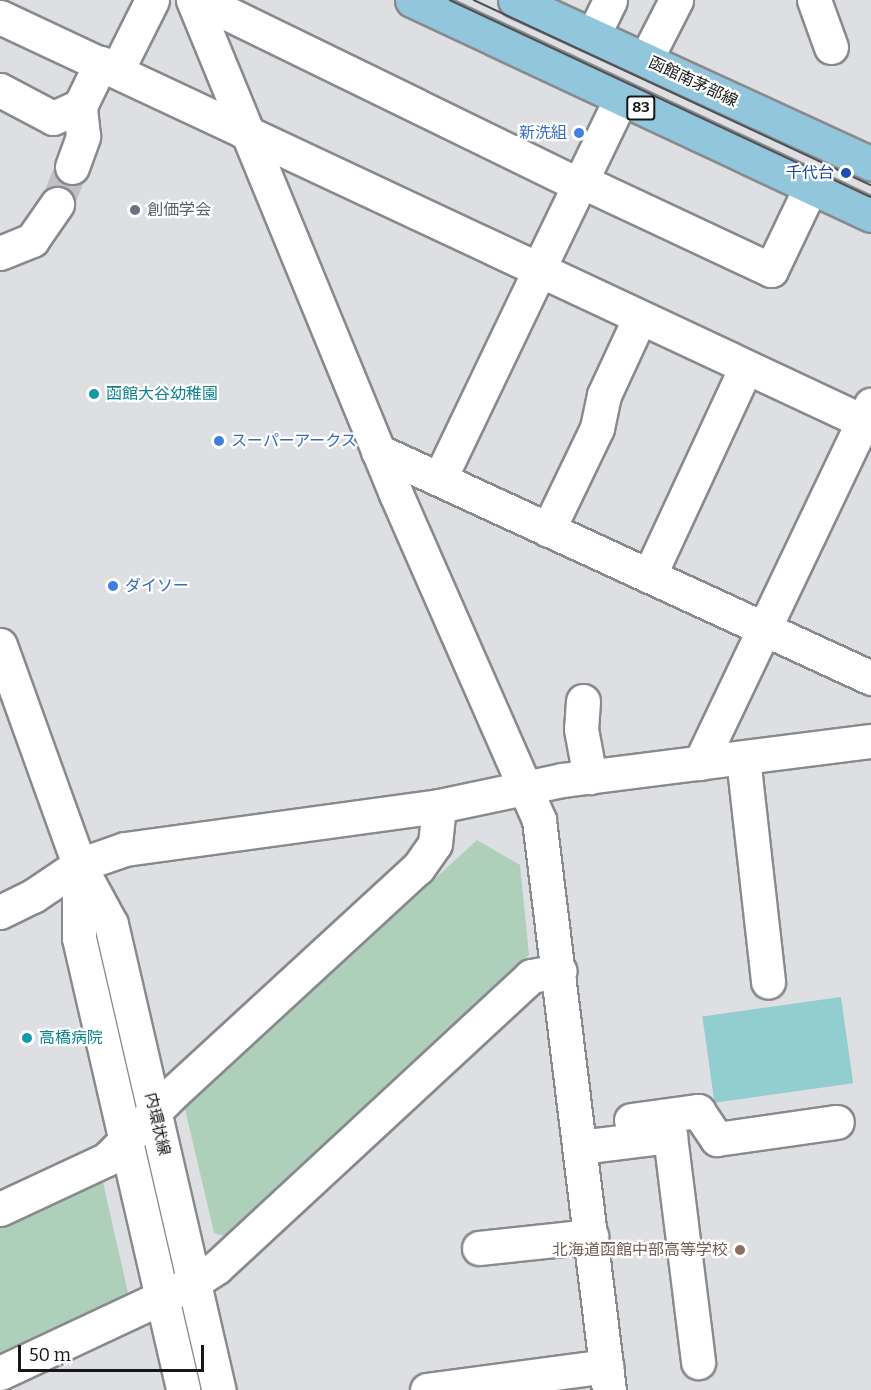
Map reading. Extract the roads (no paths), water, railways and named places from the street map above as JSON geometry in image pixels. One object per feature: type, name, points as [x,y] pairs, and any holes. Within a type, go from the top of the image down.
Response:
[{"type":"main road","name":"83","points":[[412,0],[871,215]]},
{"type":"main road","name":"函館南茅部線","points":[[515,0],[871,164]]},
{"type":"street","points":[[0,90],[53,118],[80,106],[152,0]]},
{"type":"street","points":[[193,0],[243,129],[378,451],[539,820],[560,971],[607,1378],[427,1390]]},
{"type":"street","points":[[200,0],[580,183],[771,270],[804,201]]},
{"type":"street","points":[[652,47],[676,0]]},
{"type":"street","points":[[814,0],[831,47]]},
{"type":"street","points":[[0,18],[243,129],[536,276],[868,417],[700,763]]},
{"type":"street","points":[[72,167],[83,136],[80,106]]},
{"type":"street","points":[[440,478],[614,113]]},
{"type":"street","points":[[0,254],[32,240],[57,204]]},
{"type":"street","points":[[548,530],[597,428],[604,395],[634,330]]},
{"type":"street","points":[[649,576],[740,380]]},
{"type":"street","points":[[378,451],[764,631],[871,678]]},
{"type":"street","name":"内環状線","points":[[0,645],[79,865],[111,924],[219,1390]]},
{"type":"street","points":[[582,701],[581,729],[590,777]]},
{"type":"street","points":[[0,912],[33,896],[79,865],[125,849],[439,806],[524,786],[871,741]]},
{"type":"street","points":[[743,758],[768,982]]},
{"type":"street","points":[[0,1209],[107,1159],[154,1111],[418,868],[435,844],[439,806]]},
{"type":"street","name":"内環状線","points":[[79,865],[79,938],[183,1390]]},
{"type":"street","points":[[7,1390],[0,1373],[162,1298],[218,1267],[531,976],[560,971]]},
{"type":"street","points":[[579,1137],[698,1110],[717,1139],[837,1122]]},
{"type":"street","points":[[579,1137],[670,1136],[698,1362]]},
{"type":"street","points":[[479,1248],[591,1236]]},
{"type":"water","points":[[841,997],[853,1083],[714,1103],[702,1016]]},
{"type":"tunnel","points":[[57,204],[72,167]]},
{"type":"tram line","points":[[450,0],[871,197]]},
{"type":"tram line","points":[[474,0],[871,185]]},
{"type":"place","name":"新洗組","points":[[579,133]]},
{"type":"place","name":"千代台","points":[[846,173]]},
{"type":"place","name":"創価学会","points":[[135,210]]},
{"type":"place","name":"函館大谷幼稚園","points":[[94,394]]},
{"type":"place","name":"スーパーアークス","points":[[219,441]]},
{"type":"place","name":"ダイソー","points":[[113,586]]},
{"type":"place","name":"高橋病院","points":[[27,1038]]},
{"type":"place","name":"北海道函館中部高等学校","points":[[740,1250]]}]
